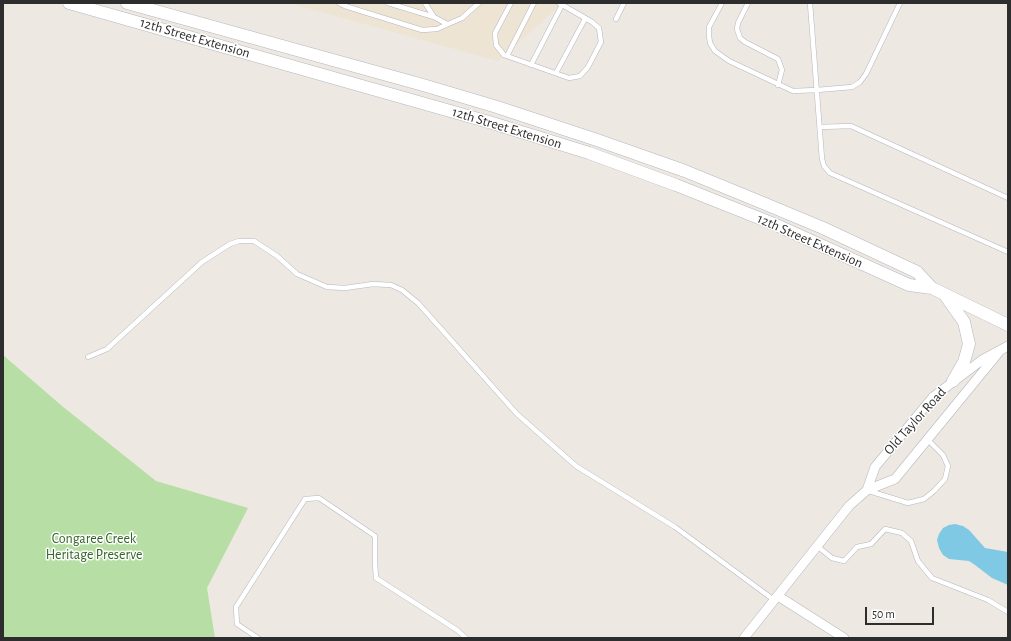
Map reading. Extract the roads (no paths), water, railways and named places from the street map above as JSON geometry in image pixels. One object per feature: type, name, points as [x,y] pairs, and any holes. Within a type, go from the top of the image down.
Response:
[{"type":"main road","name":"12th Street Extension","points":[[69,3],[482,120],[589,153],[676,185],[767,222],[909,285],[932,288],[1008,325]]},
{"type":"main road","name":"12th Street Extension","points":[[127,3],[497,107],[684,171],[823,228],[917,272],[932,288]]},
{"type":"main road","points":[[944,294],[964,322],[969,344],[964,362],[953,381]]},
{"type":"street","name":"Old Taylor Road","points":[[867,490],[875,467],[933,397],[982,360],[1008,346]]},
{"type":"street","name":"Old Taylor Road","points":[[744,638],[849,506],[867,490],[895,479],[999,352]]},
{"type":"street","points":[[776,598],[844,638]]},
{"type":"lane","points":[[339,3],[422,30],[437,29],[462,18],[479,3]]},
{"type":"lane","points":[[388,3],[434,17],[448,24]]},
{"type":"lane","points":[[424,3],[434,17]]},
{"type":"lane","points":[[511,3],[495,33],[496,45],[504,55],[531,65],[569,78],[580,76],[588,67],[601,42],[599,28],[561,3],[531,65]]},
{"type":"lane","points":[[507,56],[534,3]]},
{"type":"lane","points":[[616,20],[624,3]]},
{"type":"lane","points":[[722,3],[709,27],[710,43],[715,51],[729,61],[793,91],[852,87],[860,82],[866,74],[900,3]]},
{"type":"lane","points":[[748,3],[738,23],[737,29],[740,38],[778,59],[782,70],[778,85]]},
{"type":"lane","points":[[810,3],[822,159],[824,166],[830,173],[1008,252]]},
{"type":"lane","points":[[556,73],[585,18]]},
{"type":"lane","points":[[820,126],[851,126],[1008,198]]},
{"type":"lane","points":[[88,357],[107,349],[202,262],[230,244],[240,241],[254,241],[277,256],[297,274],[327,287],[345,288],[373,284],[391,286],[402,290],[418,303],[517,414],[576,466],[675,527],[776,598]]},
{"type":"lane","points":[[867,490],[908,503],[924,499],[929,495],[945,478],[948,466],[943,455],[928,440]]},
{"type":"lane","points":[[258,638],[237,624],[236,607],[305,499],[319,498],[375,536],[376,578],[466,638]]},
{"type":"lane","points":[[817,546],[832,558],[844,561],[857,547],[871,544],[885,529],[902,532],[911,541],[918,561],[932,578],[988,600],[1008,612]]},
{"type":"water","points":[[955,524],[963,526],[969,530],[985,548],[1008,552],[1008,585],[992,578],[969,561],[949,559],[943,555],[937,540],[939,534],[943,528]]},
{"type":"park label","name":"Congaree Creek Heritage Preserve","points":[[94,548]]}]
